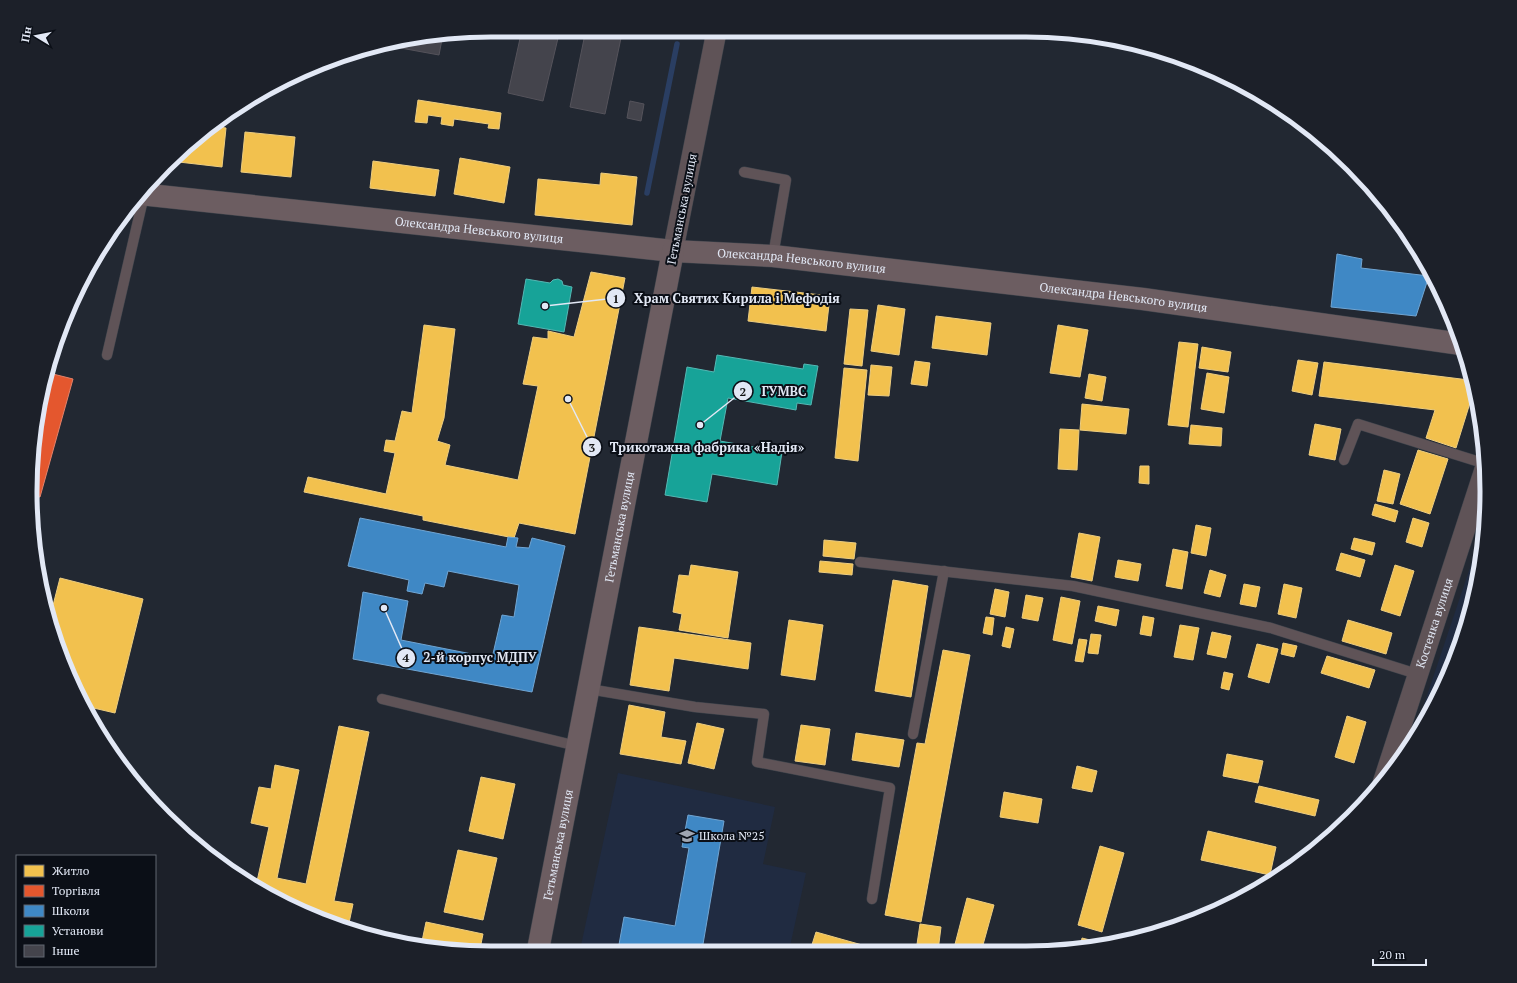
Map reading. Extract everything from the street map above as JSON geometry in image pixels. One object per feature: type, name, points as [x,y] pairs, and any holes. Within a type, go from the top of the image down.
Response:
[{"type":"main road","name":"Олександра Невського вулиця","points":[[148,195],[673,251],[773,256],[1143,299],[1455,343]]},
{"type":"main road","name":"Гетьманська вулиця","points":[[539,946],[673,251]]},
{"type":"street","name":"Гетьманська вулиця","points":[[673,251],[715,37]]},
{"type":"street","name":"Костенка вулиця","points":[[1389,764],[1480,483]]},
{"type":"lane","points":[[744,172],[786,180],[773,256]]},
{"type":"lane","points":[[107,355],[140,204]]},
{"type":"lane","points":[[1344,460],[1358,424],[1479,462]]},
{"type":"lane","points":[[860,562],[1073,586],[1271,628],[1417,674]]},
{"type":"lane","points":[[914,734],[944,571]]},
{"type":"lane","points":[[588,689],[695,707],[764,714],[757,762],[890,788],[872,899]]},
{"type":"lane","points":[[382,699],[577,746]]},
{"type":"shaded area","points":[[1476,549],[1465,609],[1456,638],[1433,693],[1419,719]]},
{"type":"shaded area","name":"Школа №25","points":[[618,773],[775,807],[763,864],[806,873],[790,946],[581,946]]},
{"type":"building: Житло","points":[[418,100],[501,113],[499,129],[488,128],[489,124],[454,119],[453,126],[441,124],[442,117],[428,115],[427,123],[415,122]]},
{"type":"building: Житло","points":[[220,127],[226,128],[222,167],[179,162]]},
{"type":"building: Житло","points":[[245,132],[295,137],[291,177],[241,172]]},
{"type":"building: Житло","points":[[460,158],[510,167],[504,203],[454,194]]},
{"type":"building: Житло","points":[[373,161],[439,170],[435,196],[370,188]]},
{"type":"building: Житло","points":[[601,173],[637,177],[632,225],[535,215],[538,179],[600,185]]},
{"type":"building: Житло","points":[[591,272],[625,278],[575,534],[519,523],[514,538],[423,520],[423,516],[304,492],[308,477],[386,494],[395,453],[384,451],[386,440],[395,441],[402,411],[412,413],[424,325],[455,329],[444,418],[437,441],[450,445],[445,465],[518,480],[538,386],[523,384],[533,337],[548,339],[548,331],[574,337]]},
{"type":"building: Житло","points":[[752,287],[830,296],[826,331],[748,321]]},
{"type":"building: Житло","points":[[878,305],[905,309],[899,355],[871,351]]},
{"type":"building: Житло","points":[[850,309],[868,310],[862,366],[844,364]]},
{"type":"building: Житло","points":[[936,316],[991,323],[987,355],[932,348]]},
{"type":"building: Житло","points":[[1058,325],[1088,330],[1080,377],[1050,373]]},
{"type":"building: Житло","points":[[1179,342],[1198,344],[1188,427],[1168,425]]},
{"type":"building: Житло","points":[[1202,347],[1231,352],[1228,372],[1199,368]]},
{"type":"building: Житло","points":[[1298,360],[1318,363],[1312,395],[1292,391]]},
{"type":"building: Житло","points":[[915,361],[930,363],[927,386],[911,384]]},
{"type":"building: Житло","points":[[1324,362],[1466,380],[1471,401],[1456,448],[1426,438],[1435,410],[1319,396]]},
{"type":"building: Житло","points":[[871,365],[892,367],[889,396],[868,395]]},
{"type":"building: Житло","points":[[844,368],[867,370],[858,461],[835,458]]},
{"type":"building: Житло","points":[[1207,373],[1229,377],[1224,413],[1201,409]]},
{"type":"building: Житло","points":[[1089,374],[1106,377],[1102,401],[1085,398]]},
{"type":"building: Житло","points":[[1082,404],[1129,409],[1126,434],[1080,430]]},
{"type":"building: Житло","points":[[1315,424],[1341,429],[1335,460],[1309,455]]},
{"type":"building: Житло","points":[[1191,425],[1222,428],[1221,446],[1189,444]]},
{"type":"building: Житло","points":[[1060,429],[1079,430],[1077,470],[1058,469]]},
{"type":"building: Житло","points":[[1418,450],[1448,459],[1430,514],[1400,504]]},
{"type":"building: Житло","points":[[1140,466],[1149,466],[1149,484],[1139,483]]},
{"type":"building: Житло","points":[[1384,470],[1400,474],[1393,504],[1377,501]]},
{"type":"building: Житло","points":[[1375,504],[1398,511],[1395,522],[1372,515]]},
{"type":"building: Житло","points":[[1413,518],[1429,523],[1422,547],[1406,542]]},
{"type":"building: Житло","points":[[1196,525],[1211,528],[1206,556],[1191,553]]},
{"type":"building: Житло","points":[[1079,533],[1100,537],[1092,581],[1071,577]]},
{"type":"building: Житло","points":[[1354,538],[1375,543],[1372,555],[1351,549]]},
{"type":"building: Житло","points":[[824,540],[856,543],[854,559],[823,556]]},
{"type":"building: Житло","points":[[1173,549],[1188,552],[1182,589],[1166,586]]},
{"type":"building: Житло","points":[[1341,553],[1365,560],[1360,577],[1336,570]]},
{"type":"building: Житло","points":[[1118,560],[1141,564],[1138,581],[1115,577]]},
{"type":"building: Житло","points":[[820,561],[853,564],[852,575],[819,572]]},
{"type":"building: Житло","points":[[691,565],[738,572],[728,638],[679,630],[682,614],[673,612],[679,575],[689,576]]},
{"type":"building: Житло","points":[[1395,565],[1414,571],[1400,616],[1381,610]]},
{"type":"building: Житло","points":[[1210,570],[1226,575],[1220,597],[1204,593]]},
{"type":"building: Житло","points":[[60,578],[143,599],[115,713],[92,708],[84,693],[61,638],[52,609]]},
{"type":"building: Житло","points":[[893,580],[928,586],[911,697],[875,691]]},
{"type":"building: Житло","points":[[1244,584],[1260,587],[1256,607],[1240,604]]},
{"type":"building: Житло","points":[[1284,584],[1302,588],[1296,618],[1278,614]]},
{"type":"building: Житло","points":[[995,589],[1009,592],[1005,617],[990,614]]},
{"type":"building: Житло","points":[[1026,595],[1043,598],[1038,621],[1022,618]]},
{"type":"building: Житло","points":[[1061,597],[1080,601],[1072,644],[1053,640]]},
{"type":"building: Житло","points":[[1098,606],[1119,610],[1116,626],[1095,621]]},
{"type":"building: Житло","points":[[1143,616],[1154,618],[1151,636],[1140,634]]},
{"type":"building: Житло","points":[[986,617],[994,618],[992,635],[983,633]]},
{"type":"building: Житло","points":[[789,620],[823,625],[815,680],[781,675]]},
{"type":"building: Житло","points":[[1348,620],[1392,633],[1386,654],[1342,641]]},
{"type":"building: Житло","points":[[1180,625],[1199,628],[1193,660],[1174,657]]},
{"type":"building: Житло","points":[[639,627],[751,643],[748,669],[674,658],[669,691],[630,685]]},
{"type":"building: Житло","points":[[1006,627],[1014,629],[1010,648],[1002,646]]},
{"type":"building: Житло","points":[[1212,632],[1231,636],[1226,658],[1207,654]]},
{"type":"building: Житло","points":[[1091,634],[1101,635],[1098,654],[1088,653]]},
{"type":"building: Житло","points":[[1079,639],[1087,640],[1083,662],[1075,661]]},
{"type":"building: Житло","points":[[1283,643],[1297,646],[1294,657],[1281,654]]},
{"type":"building: Житло","points":[[1257,644],[1278,649],[1269,683],[1248,677]]},
{"type":"building: Житло","points":[[943,650],[970,655],[921,922],[885,915],[917,743],[925,744]]},
{"type":"building: Житло","points":[[1327,656],[1375,670],[1369,688],[1321,673]]},
{"type":"building: Житло","points":[[1224,672],[1233,674],[1229,690],[1221,688]]},
{"type":"building: Житло","points":[[629,705],[665,712],[661,737],[686,741],[681,764],[620,754]]},
{"type":"building: Житло","points":[[1347,716],[1366,722],[1354,763],[1335,757]]},
{"type":"building: Житло","points":[[697,723],[724,729],[714,769],[688,763]]},
{"type":"building: Житло","points":[[801,725],[830,729],[825,765],[795,761]]},
{"type":"building: Житло","points":[[339,726],[369,732],[334,901],[353,904],[349,923],[290,899],[257,881],[269,827],[251,823],[259,787],[271,789],[275,765],[299,770],[277,878],[306,884]]},
{"type":"building: Житло","points":[[856,733],[904,740],[899,767],[852,760]]},
{"type":"building: Житло","points":[[1227,754],[1263,761],[1258,783],[1223,776]]},
{"type":"building: Житло","points":[[1077,766],[1097,771],[1092,792],[1072,788]]},
{"type":"building: Житло","points":[[481,777],[515,784],[503,839],[469,831]]},
{"type":"building: Житло","points":[[1259,786],[1319,800],[1315,816],[1255,802]]},
{"type":"building: Житло","points":[[1004,792],[1042,799],[1038,823],[1000,817]]},
{"type":"building: Житло","points":[[1208,831],[1276,847],[1269,875],[1201,860]]},
{"type":"building: Житло","points":[[1100,846],[1124,853],[1102,932],[1078,925]]},
{"type":"building: Житло","points":[[458,850],[497,858],[483,920],[444,912]]},
{"type":"building: Житло","points":[[967,898],[994,905],[983,946],[955,946]]},
{"type":"building: Житло","points":[[426,922],[483,934],[481,946],[422,940]]},
{"type":"building: Житло","points":[[920,924],[941,927],[939,946],[917,946]]},
{"type":"building: Житло","points":[[816,932],[866,946],[812,946]]},
{"type":"building: Житло","points":[[1082,938],[1093,941],[1085,942],[1081,942]]},
{"type":"building: Торгівля","points":[[52,374],[73,379],[40,497],[37,496],[38,462],[41,432]]},
{"type":"building: Школи","points":[[1337,254],[1362,259],[1361,268],[1425,276],[1428,280],[1416,316],[1331,307]]},
{"type":"building: Школи","points":[[360,518],[506,547],[508,537],[518,538],[516,547],[529,548],[532,538],[565,546],[532,692],[353,659],[363,592],[408,601],[401,640],[492,658],[502,615],[514,617],[519,585],[448,571],[444,587],[425,583],[422,594],[407,591],[409,580],[348,566]]},
{"type":"building: Школи","points":[[688,815],[724,821],[703,946],[619,946],[624,917],[675,926],[689,848],[682,847]]},
{"type":"building: Установи","points":[[526,279],[550,283],[553,280],[558,279],[562,281],[563,285],[572,287],[564,332],[518,324]]},
{"type":"building: Установи","points":[[717,355],[803,369],[804,364],[818,366],[811,405],[797,403],[796,410],[728,398],[720,441],[782,452],[777,485],[712,474],[707,502],[665,495],[687,367],[714,372]]},
{"type":"building: Інше","points":[[520,37],[558,37],[543,101],[508,93]]},
{"type":"building: Інше","points":[[584,37],[621,38],[605,114],[570,107]]},
{"type":"building: Інше","points":[[442,40],[439,55],[397,47]]},
{"type":"building: Інше","points":[[630,101],[644,104],[641,121],[627,118]]},
{"type":"waterway","points":[[647,193],[677,44]]},
{"type":"place","name":"Храм Святих Кирила і Мефодія","points":[[545,306]]},
{"type":"place","name":"Трикотажна фабрика «Надія»","points":[[568,399]]},
{"type":"place","name":"ГУМВС","points":[[700,425]]},
{"type":"place","name":"2-й корпус МДПУ","points":[[384,608]]},
{"type":"place","name":"Школа №25","points":[[687,836]]}]
